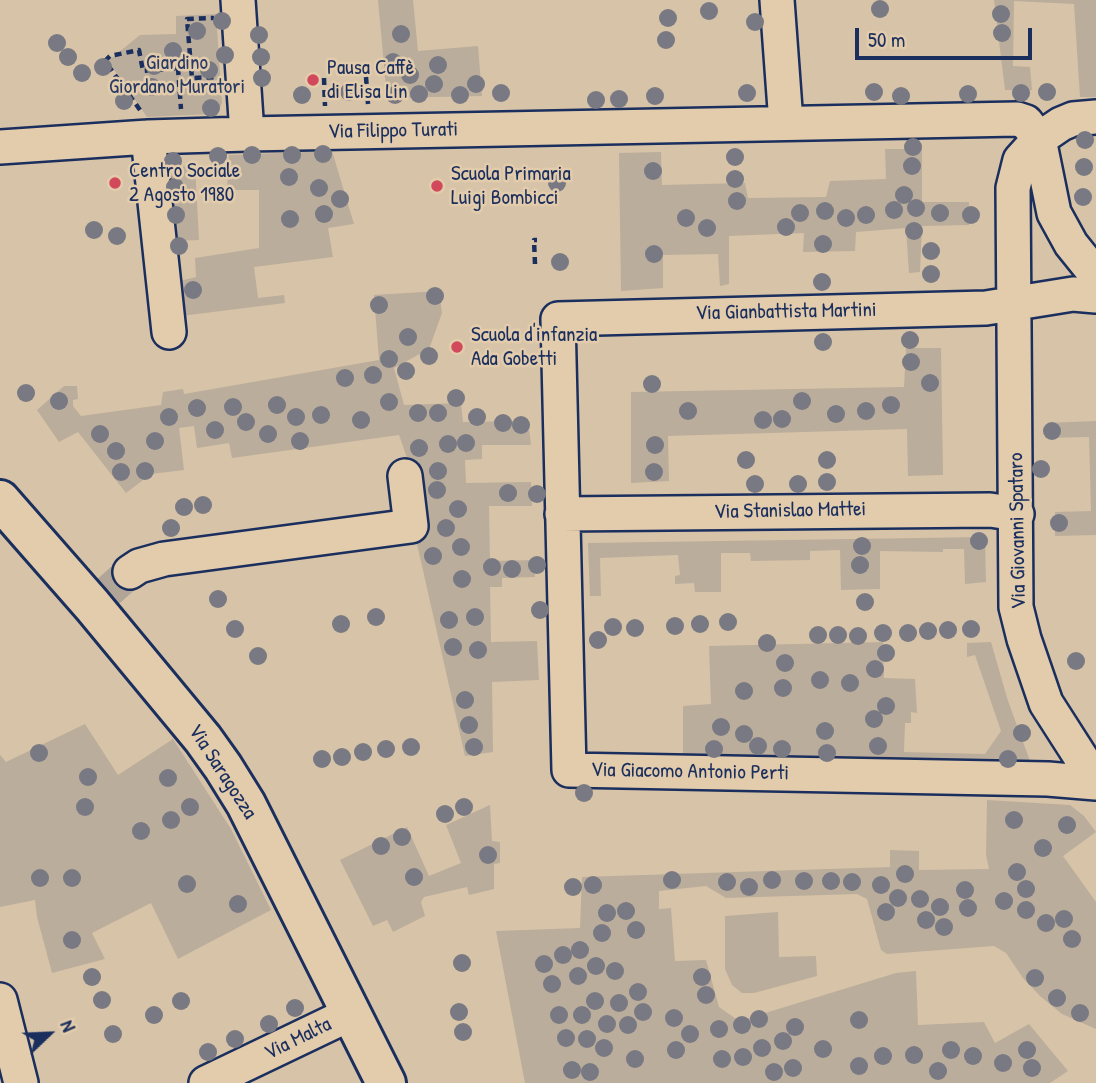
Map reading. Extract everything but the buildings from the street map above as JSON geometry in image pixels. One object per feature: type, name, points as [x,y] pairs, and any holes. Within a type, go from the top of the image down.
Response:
[{"type":"main road","name":"Via Saragozza","points":[[0,500],[97,601],[223,767],[246,804],[386,1083]]},
{"type":"street","points":[[777,0],[786,124]]},
{"type":"street","points":[[229,9],[247,134]]},
{"type":"street","points":[[1096,117],[1061,124],[1039,139],[1054,213],[1071,244],[1096,275]]},
{"type":"street","name":"Via Filippo Turati","points":[[0,147],[145,125],[247,134],[1017,119],[1026,122],[1039,139]]},
{"type":"street","points":[[145,125],[169,332]]},
{"type":"street","name":"Via Giovanni Spataro","points":[[1039,139],[1020,160],[1013,188],[1016,607],[1046,703],[1096,782]]},
{"type":"street","name":"Via Gianbattista Martini","points":[[558,319],[986,308],[1073,294],[1096,296]]},
{"type":"street","name":"Via Giacomo Antonio Perti","points":[[558,319],[569,770],[1096,782]]},
{"type":"street","points":[[130,572],[139,566],[164,559],[411,526],[405,476]]},
{"type":"street","name":"Via Stanislao Mattei","points":[[562,514],[990,510],[1017,514]]},
{"type":"street","points":[[0,1000],[21,1083]]},
{"type":"street","name":"Via Malta","points":[[206,1083],[352,1013]]},
{"type":"path","points":[[225,77],[192,78],[187,19],[229,9]]},
{"type":"path","points":[[145,125],[106,61],[110,56],[139,50],[143,71],[191,68]]},
{"type":"path","points":[[178,68],[182,120]]},
{"type":"path","points":[[366,77],[368,105]]},
{"type":"path","points":[[324,79],[326,107]]},
{"type":"path","points":[[535,264],[534,240],[537,240]]},
{"type":"green space","points":[[378,0],[413,0],[418,51],[478,46],[482,96],[387,98]]},
{"type":"green space","points":[[994,0],[1096,0],[1096,97],[1080,97],[1074,4],[1014,1],[1013,66],[1030,67],[1032,90],[1005,90]]},
{"type":"green space","name":"Giardino Giordano Muratori","points":[[216,14],[222,103],[218,111],[212,114],[147,117],[108,61],[140,35],[176,34],[176,16]]},
{"type":"green space","points":[[885,149],[922,149],[922,202],[969,202],[969,225],[922,226],[920,272],[909,273],[906,228],[856,232],[855,251],[803,252],[804,233],[729,236],[729,284],[720,286],[718,254],[663,255],[663,288],[621,291],[619,153],[661,152],[662,185],[745,183],[748,198],[826,197],[830,181],[886,179]]},
{"type":"green space","points":[[332,151],[354,224],[328,228],[333,257],[254,267],[258,298],[284,295],[285,303],[181,316],[176,282],[196,277],[195,258],[259,248],[259,190],[227,190],[229,155]]},
{"type":"green space","points":[[195,166],[199,240],[174,241],[171,167]]},
{"type":"green space","points":[[439,291],[442,313],[429,349],[394,368],[404,405],[461,403],[463,422],[528,421],[531,445],[482,445],[482,459],[465,460],[466,483],[531,482],[532,506],[489,506],[490,561],[534,560],[535,577],[502,578],[502,587],[490,587],[491,642],[537,641],[539,680],[492,682],[493,752],[465,756],[417,544],[428,533],[418,470],[407,458],[399,435],[232,458],[229,443],[197,448],[194,426],[179,428],[184,470],[151,474],[126,493],[78,432],[59,442],[37,410],[64,386],[77,386],[78,399],[73,400],[73,406],[81,416],[161,405],[163,392],[183,389],[184,394],[379,360],[374,295]]},
{"type":"green space","points":[[906,348],[941,348],[943,475],[908,476],[907,429],[668,436],[669,481],[631,483],[631,392],[904,387]]},
{"type":"green space","points":[[1096,421],[1096,535],[1055,536],[1055,512],[1091,511],[1089,437],[1046,438],[1047,423]]},
{"type":"green space","points":[[985,537],[986,582],[965,584],[964,549],[943,549],[943,552],[880,551],[880,589],[841,590],[840,550],[810,551],[810,560],[751,561],[750,553],[721,553],[721,592],[695,592],[694,583],[675,584],[675,576],[680,575],[678,555],[600,558],[601,596],[590,596],[588,543]]},
{"type":"green space","points":[[883,642],[884,678],[915,679],[917,713],[911,712],[911,723],[905,723],[904,752],[985,754],[1001,731],[975,655],[967,657],[967,643],[991,642],[1008,701],[1030,761],[1028,767],[683,761],[683,706],[711,704],[709,646]]},
{"type":"green space","points":[[85,724],[118,775],[173,739],[231,829],[271,910],[178,959],[151,903],[92,933],[105,959],[52,973],[35,900],[0,907],[0,755],[6,762]]},
{"type":"green space","points":[[987,800],[1070,805],[1084,816],[1096,832],[1063,856],[1096,902],[1096,1029],[1062,1014],[1023,978],[1006,953],[994,946],[887,954],[881,950],[867,899],[857,894],[726,898],[706,886],[659,891],[659,909],[671,908],[675,961],[706,960],[719,1007],[739,1021],[896,973],[916,971],[918,1025],[984,1022],[995,1043],[1029,1024],[1068,1071],[1050,1083],[525,1083],[496,931],[580,928],[582,877],[890,867],[890,850],[919,851],[919,870],[989,869],[986,855]]},
{"type":"green space","points":[[490,805],[492,841],[500,842],[500,863],[494,864],[494,889],[469,895],[467,887],[424,897],[421,902],[425,916],[393,932],[387,920],[373,926],[340,860],[407,827],[429,876],[461,863],[446,825]]},
{"type":"green space","points":[[778,912],[779,957],[816,956],[817,976],[754,993],[742,993],[732,985],[725,969],[725,916]]},
{"type":"tunnel","points":[[102,597],[130,572]]},
{"type":"place","name":"Pausa Caffè di Elisa Lin","points":[[313,80]]},
{"type":"place","name":"Centro Sociale 2 Agosto 1980","points":[[115,183]]},
{"type":"place","name":"Scuola Primaria Luigi Bombicci","points":[[437,186]]},
{"type":"place","name":"Scuola d'infanzia Ada Gobetti","points":[[457,347]]}]
